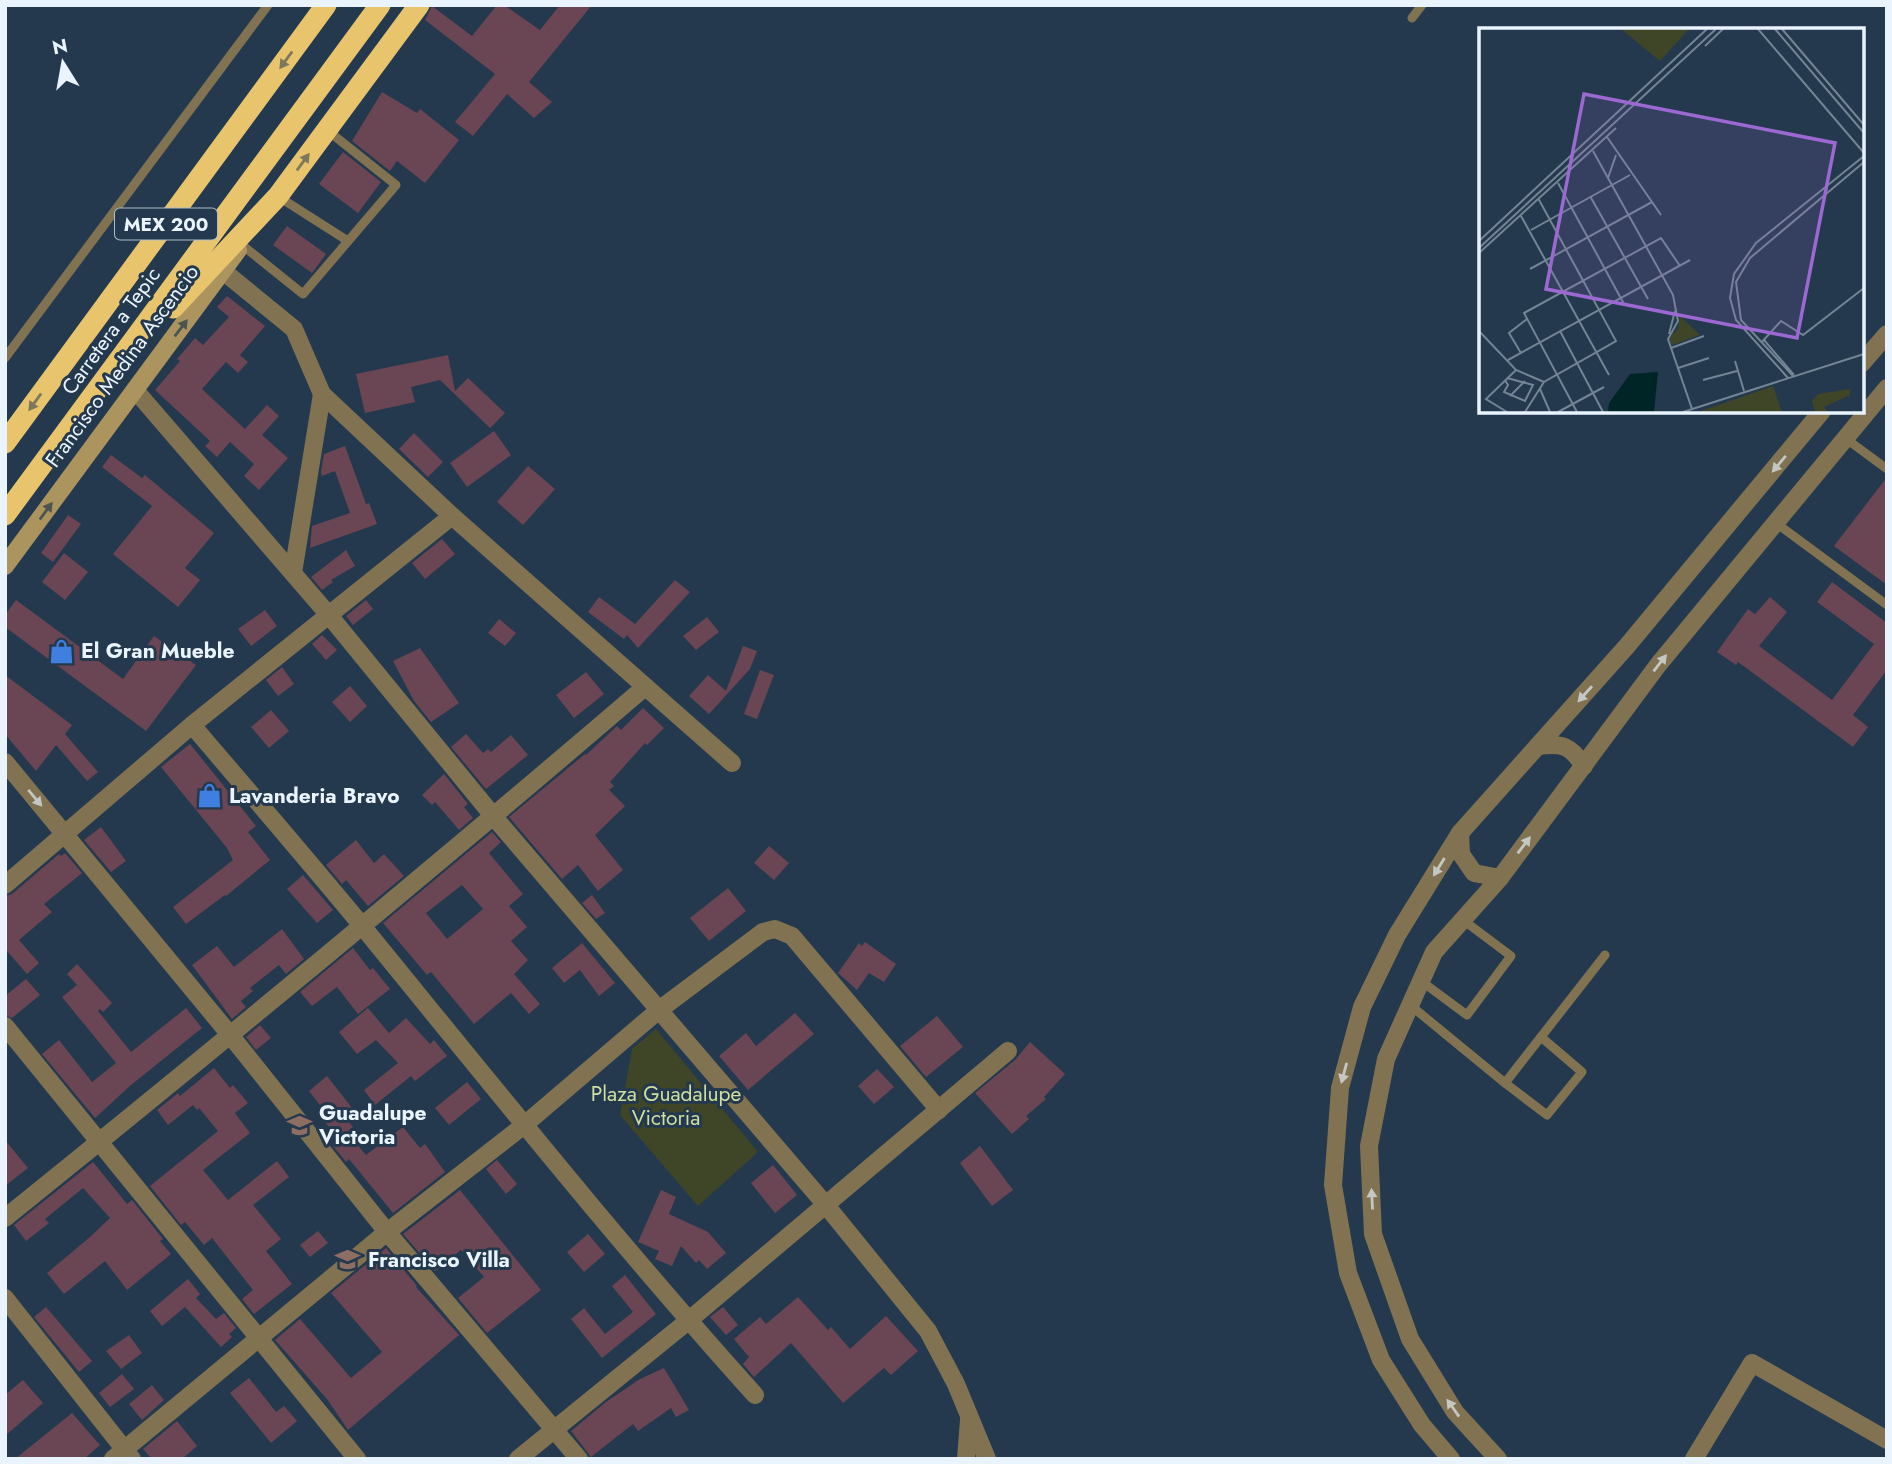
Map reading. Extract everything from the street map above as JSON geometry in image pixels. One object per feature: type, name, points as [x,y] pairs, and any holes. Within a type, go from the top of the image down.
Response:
[{"type":"highway","name":"Carretera a Tepic","points":[[5,443],[326,5]]},
{"type":"highway","name":"Carretera a Tepic","points":[[5,515],[380,5]]},
{"type":"highway","name":"Francisco Medina Ascencio","points":[[109,375],[278,196],[419,5]]},
{"type":"main road","name":"Francisco Medina Ascencio","points":[[5,566],[278,196]]},
{"type":"street","points":[[223,271],[294,329],[322,394],[452,516],[732,763]]},
{"type":"street","points":[[1864,361],[1887,334]]},
{"type":"street","points":[[1498,1459],[1455,1412],[1410,1339],[1373,1234],[1369,1146],[1386,1059],[1434,952],[1500,878],[1658,665],[1887,388]]},
{"type":"street","points":[[135,390],[328,614],[494,817],[825,1204],[928,1331],[956,1384],[987,1459]]},
{"type":"street","points":[[293,573],[322,394]]},
{"type":"street","points":[[1451,1459],[1422,1425],[1381,1360],[1348,1273],[1333,1185],[1340,1088],[1362,1007],[1397,935],[1460,833],[1627,646],[1820,413]]},
{"type":"street","points":[[5,886],[192,724],[452,516]]},
{"type":"street","points":[[5,1217],[231,1036],[645,687]]},
{"type":"street","points":[[192,724],[361,925],[523,1126],[688,1321],[755,1395]]},
{"type":"street","points":[[1538,746],[1554,744],[1569,747],[1584,766]]},
{"type":"street","points":[[5,762],[231,1036],[387,1232],[579,1459]]},
{"type":"street","points":[[1460,833],[1461,854],[1474,873],[1500,878]]},
{"type":"street","points":[[5,1298],[123,1456],[387,1232],[523,1126],[659,1010],[763,932],[775,929],[792,936],[939,1110]]},
{"type":"street","points":[[5,1026],[357,1459]]},
{"type":"street","points":[[518,1459],[688,1321],[1008,1051]]},
{"type":"street","points":[[1694,1459],[1752,1363],[1887,1440]]},
{"type":"street","points":[[967,1459],[969,1414]]},
{"type":"lane","points":[[5,358],[268,5]]},
{"type":"lane","points":[[1412,18],[1422,5]]},
{"type":"lane","points":[[242,245],[303,294],[396,185],[327,130]]},
{"type":"lane","points":[[278,196],[348,241]]},
{"type":"lane","points":[[1846,438],[1887,468]]},
{"type":"lane","points":[[1776,523],[1887,605]]},
{"type":"lane","points":[[1421,981],[1467,1015],[1511,956],[1463,920]]},
{"type":"lane","points":[[1505,1083],[1605,955]]},
{"type":"lane","points":[[1410,1005],[1548,1115],[1582,1072],[1541,1037]]},
{"type":"green space","name":"Plaza Guadalupe Victoria","points":[[656,1029],[758,1152],[698,1206],[620,1115],[632,1049]]},
{"type":"building","points":[[497,5],[504,5],[540,30],[560,5],[592,5],[529,82],[552,102],[534,118],[507,94],[473,136],[455,122],[495,74],[425,20],[432,6],[472,36]]},
{"type":"building","points":[[382,92],[417,113],[420,109],[459,140],[425,183],[397,161],[390,171],[352,141]]},
{"type":"building","points":[[343,152],[381,182],[358,213],[319,184]]},
{"type":"building","points":[[287,226],[326,254],[312,273],[273,245]]},
{"type":"building","points":[[227,296],[265,326],[240,355],[248,362],[238,373],[226,362],[202,389],[245,429],[267,405],[279,416],[262,435],[288,458],[259,490],[244,476],[254,464],[230,442],[217,457],[205,446],[210,441],[155,390],[180,361],[177,359],[195,338],[203,345],[229,317],[217,307]]},
{"type":"building","points":[[448,355],[455,391],[468,378],[505,413],[490,428],[440,380],[411,387],[415,402],[365,413],[356,374]]},
{"type":"building","points":[[494,431],[511,455],[467,487],[450,463]]},
{"type":"building","points":[[414,433],[443,462],[428,477],[399,449]]},
{"type":"building","points":[[345,446],[366,504],[369,503],[377,524],[310,548],[312,526],[350,513],[335,471],[322,476],[321,472],[324,454]]},
{"type":"building","points":[[111,455],[142,478],[145,475],[214,533],[185,568],[200,580],[178,607],[113,554],[152,506],[102,467]]},
{"type":"building","points":[[528,466],[555,489],[523,525],[497,502]]},
{"type":"building","points":[[1887,477],[1887,585],[1834,546]]},
{"type":"building","points":[[68,515],[81,524],[53,562],[41,553]]},
{"type":"building","points":[[442,539],[455,554],[425,579],[412,563]]},
{"type":"building","points":[[346,550],[355,566],[331,580],[333,582],[322,590],[311,577]]},
{"type":"building","points":[[64,553],[88,572],[65,600],[42,582]]},
{"type":"building","points":[[675,580],[690,592],[638,648],[627,635],[624,639],[588,612],[599,597],[635,624]]},
{"type":"building","points":[[1832,582],[1887,623],[1887,670],[1853,715],[1868,727],[1853,747],[1738,662],[1736,665],[1717,652],[1748,609],[1755,614],[1770,597],[1787,612],[1759,646],[1832,700],[1874,644],[1817,602]]},
{"type":"building","name":"El Gran Mueble","points":[[16,600],[123,679],[154,636],[196,665],[146,731],[5,627],[5,615]]},
{"type":"building","points":[[366,600],[373,609],[353,625],[346,616]]},
{"type":"building","points":[[265,610],[277,626],[251,646],[238,629]]},
{"type":"building","points":[[707,617],[719,632],[696,650],[683,636]]},
{"type":"building","points":[[499,619],[516,633],[505,646],[488,633]]},
{"type":"building","points":[[322,635],[337,650],[326,660],[312,644]]},
{"type":"building","points":[[743,646],[757,651],[750,669],[709,714],[689,696],[708,675],[726,691]]},
{"type":"building","points":[[420,648],[459,703],[431,722],[414,701],[393,661]]},
{"type":"building","points":[[282,667],[294,684],[278,696],[266,680]]},
{"type":"building","points":[[760,670],[774,675],[757,719],[744,714]]},
{"type":"building","points":[[586,672],[604,694],[574,718],[556,695]]},
{"type":"building","points":[[5,675],[72,725],[65,734],[98,772],[87,781],[56,745],[36,771],[5,734]]},
{"type":"building","points":[[350,686],[367,706],[350,722],[332,702]]},
{"type":"building","points":[[643,708],[664,728],[647,745],[645,743],[610,782],[614,786],[609,790],[625,806],[595,835],[623,870],[598,891],[578,865],[562,879],[509,817],[586,755],[617,726],[621,730]]},
{"type":"building","points":[[271,710],[289,731],[269,748],[251,727]]},
{"type":"building","points":[[466,734],[483,753],[488,749],[491,752],[511,735],[528,755],[486,789],[451,747]]},
{"type":"building","points":[[190,744],[256,826],[248,832],[270,860],[186,924],[173,907],[233,860],[227,848],[161,767]]},
{"type":"building","points":[[444,774],[468,804],[464,807],[473,818],[459,830],[435,802],[432,805],[422,795]]},
{"type":"building","points":[[101,827],[126,861],[111,872],[84,840]]},
{"type":"building","points":[[492,832],[501,842],[489,853],[523,894],[509,906],[527,927],[511,941],[528,960],[514,974],[540,1004],[529,1014],[511,993],[474,1024],[431,972],[427,975],[383,923]],"holes":[[[462,885],[483,909],[447,939],[426,913]]]},
{"type":"building","points":[[356,840],[374,863],[384,854],[404,876],[368,906],[346,880],[342,884],[326,865]]},
{"type":"building","points":[[769,846],[789,863],[774,880],[754,863]]},
{"type":"building","points":[[65,853],[82,873],[44,904],[52,912],[19,940],[39,963],[27,974],[7,951],[5,952],[5,896],[12,894],[59,854],[61,856]]},
{"type":"building","points":[[303,875],[333,910],[317,923],[287,889]]},
{"type":"building","points":[[728,888],[746,911],[709,941],[690,918]]},
{"type":"building","points":[[592,895],[605,913],[596,919],[582,903]]},
{"type":"building","points":[[282,929],[304,959],[286,974],[279,965],[250,988],[253,991],[241,1001],[246,1007],[232,1019],[192,965],[217,946],[234,967]]},
{"type":"building","points":[[865,942],[896,964],[884,982],[869,973],[857,990],[838,973],[859,943],[862,946]]},
{"type":"building","points":[[582,943],[615,983],[599,996],[580,970],[564,983],[552,968]]},
{"type":"building","points":[[353,948],[370,970],[373,968],[390,989],[358,1014],[337,987],[312,1006],[300,992]]},
{"type":"building","points":[[77,964],[112,1003],[103,1012],[100,1009],[98,1011],[131,1052],[186,1008],[202,1028],[95,1118],[42,1054],[59,1040],[92,1082],[116,1063],[62,997],[77,985],[67,974]]},
{"type":"building","points":[[26,979],[40,995],[12,1018],[5,1015],[5,996]]},
{"type":"building","points":[[368,1008],[389,1033],[406,1018],[430,1044],[434,1040],[447,1056],[415,1081],[411,1076],[375,1105],[364,1090],[398,1063],[376,1040],[357,1054],[339,1032]]},
{"type":"building","points":[[795,1013],[814,1034],[748,1090],[719,1056],[746,1033],[756,1046]]},
{"type":"building","points":[[937,1016],[963,1047],[926,1077],[900,1046]]},
{"type":"building","points":[[260,1025],[271,1038],[256,1050],[246,1037]]},
{"type":"building","points":[[1030,1042],[1065,1074],[1044,1097],[1046,1099],[1026,1116],[1029,1119],[1012,1134],[975,1093],[1015,1060]]},
{"type":"building","points":[[214,1068],[230,1088],[233,1085],[248,1103],[235,1113],[250,1133],[203,1170],[228,1200],[277,1161],[289,1177],[253,1205],[281,1239],[266,1251],[292,1284],[254,1314],[242,1299],[253,1290],[212,1238],[204,1245],[185,1222],[181,1225],[150,1186],[218,1131],[199,1108],[197,1110],[193,1105],[168,1125],[157,1110],[178,1093],[180,1096]]},
{"type":"building","points":[[877,1069],[894,1087],[874,1104],[858,1086]]},
{"type":"building","points":[[327,1076],[352,1108],[343,1115],[353,1127],[339,1139],[321,1117],[326,1113],[309,1091]]},
{"type":"building","points":[[467,1082],[481,1099],[449,1125],[435,1108]]},
{"type":"building","points":[[403,1127],[420,1148],[425,1144],[445,1172],[393,1213],[349,1159],[346,1162],[333,1146],[348,1134],[366,1155]]},
{"type":"building","points":[[5,1140],[28,1168],[5,1186]]},
{"type":"building","points":[[980,1146],[1013,1190],[992,1206],[960,1163]]},
{"type":"building","points":[[497,1160],[517,1184],[506,1194],[486,1169]]},
{"type":"building","points":[[93,1162],[127,1204],[132,1200],[163,1239],[160,1241],[171,1254],[127,1290],[105,1261],[64,1294],[47,1273],[110,1218],[83,1188],[45,1219],[49,1223],[26,1241],[14,1225]]},
{"type":"building","points":[[773,1165],[797,1195],[775,1213],[751,1183]]},
{"type":"building","points":[[460,1190],[541,1290],[487,1333],[458,1298],[484,1277],[461,1250],[435,1271],[403,1234]]},
{"type":"building","points":[[661,1190],[676,1197],[669,1214],[708,1232],[726,1253],[707,1269],[699,1260],[696,1263],[681,1246],[672,1266],[655,1259],[659,1251],[638,1242]]},
{"type":"building","points":[[318,1231],[328,1243],[310,1257],[300,1245]]},
{"type":"building","points":[[588,1234],[605,1254],[584,1272],[567,1252]]},
{"type":"building","points":[[386,1248],[459,1335],[348,1430],[327,1399],[275,1340],[300,1319],[351,1378],[382,1352],[331,1293]]},
{"type":"building","points":[[625,1275],[656,1314],[602,1358],[571,1319],[584,1308],[605,1334],[633,1312],[612,1286]]},
{"type":"building","points":[[188,1279],[200,1294],[196,1298],[216,1319],[224,1313],[236,1328],[229,1334],[232,1337],[221,1347],[185,1307],[162,1326],[150,1311]]},
{"type":"building","points":[[798,1297],[828,1330],[831,1327],[850,1349],[886,1316],[918,1351],[891,1375],[884,1368],[843,1403],[791,1343],[754,1377],[743,1364],[749,1357],[734,1339],[760,1317],[766,1324]]},
{"type":"building","points":[[46,1307],[92,1361],[79,1372],[34,1317]]},
{"type":"building","points":[[723,1307],[738,1325],[726,1335],[710,1317]]},
{"type":"building","points":[[129,1335],[142,1353],[121,1369],[106,1351]]},
{"type":"building","points":[[664,1368],[689,1410],[676,1417],[671,1408],[638,1431],[633,1424],[591,1457],[571,1431],[606,1402],[640,1379]]},
{"type":"building","points":[[122,1374],[134,1389],[110,1407],[99,1393]]},
{"type":"building","points":[[249,1378],[276,1412],[284,1406],[297,1421],[271,1443],[230,1393]]},
{"type":"building","points":[[23,1380],[43,1403],[5,1436],[5,1395]]},
{"type":"building","points":[[152,1385],[164,1400],[142,1420],[129,1404]]},
{"type":"building","points":[[72,1413],[100,1445],[84,1459],[15,1459]]},
{"type":"building","points":[[177,1421],[197,1446],[182,1459],[152,1459],[143,1449]]},
{"type":"place","name":"El Gran Mueble","points":[[61,651]]},
{"type":"place","name":"Lavanderia Bravo","points":[[209,796]]},
{"type":"place","name":"Guadalupe Victoria","points":[[299,1125]]},
{"type":"place","name":"Francisco Villa","points":[[348,1260]]}]
